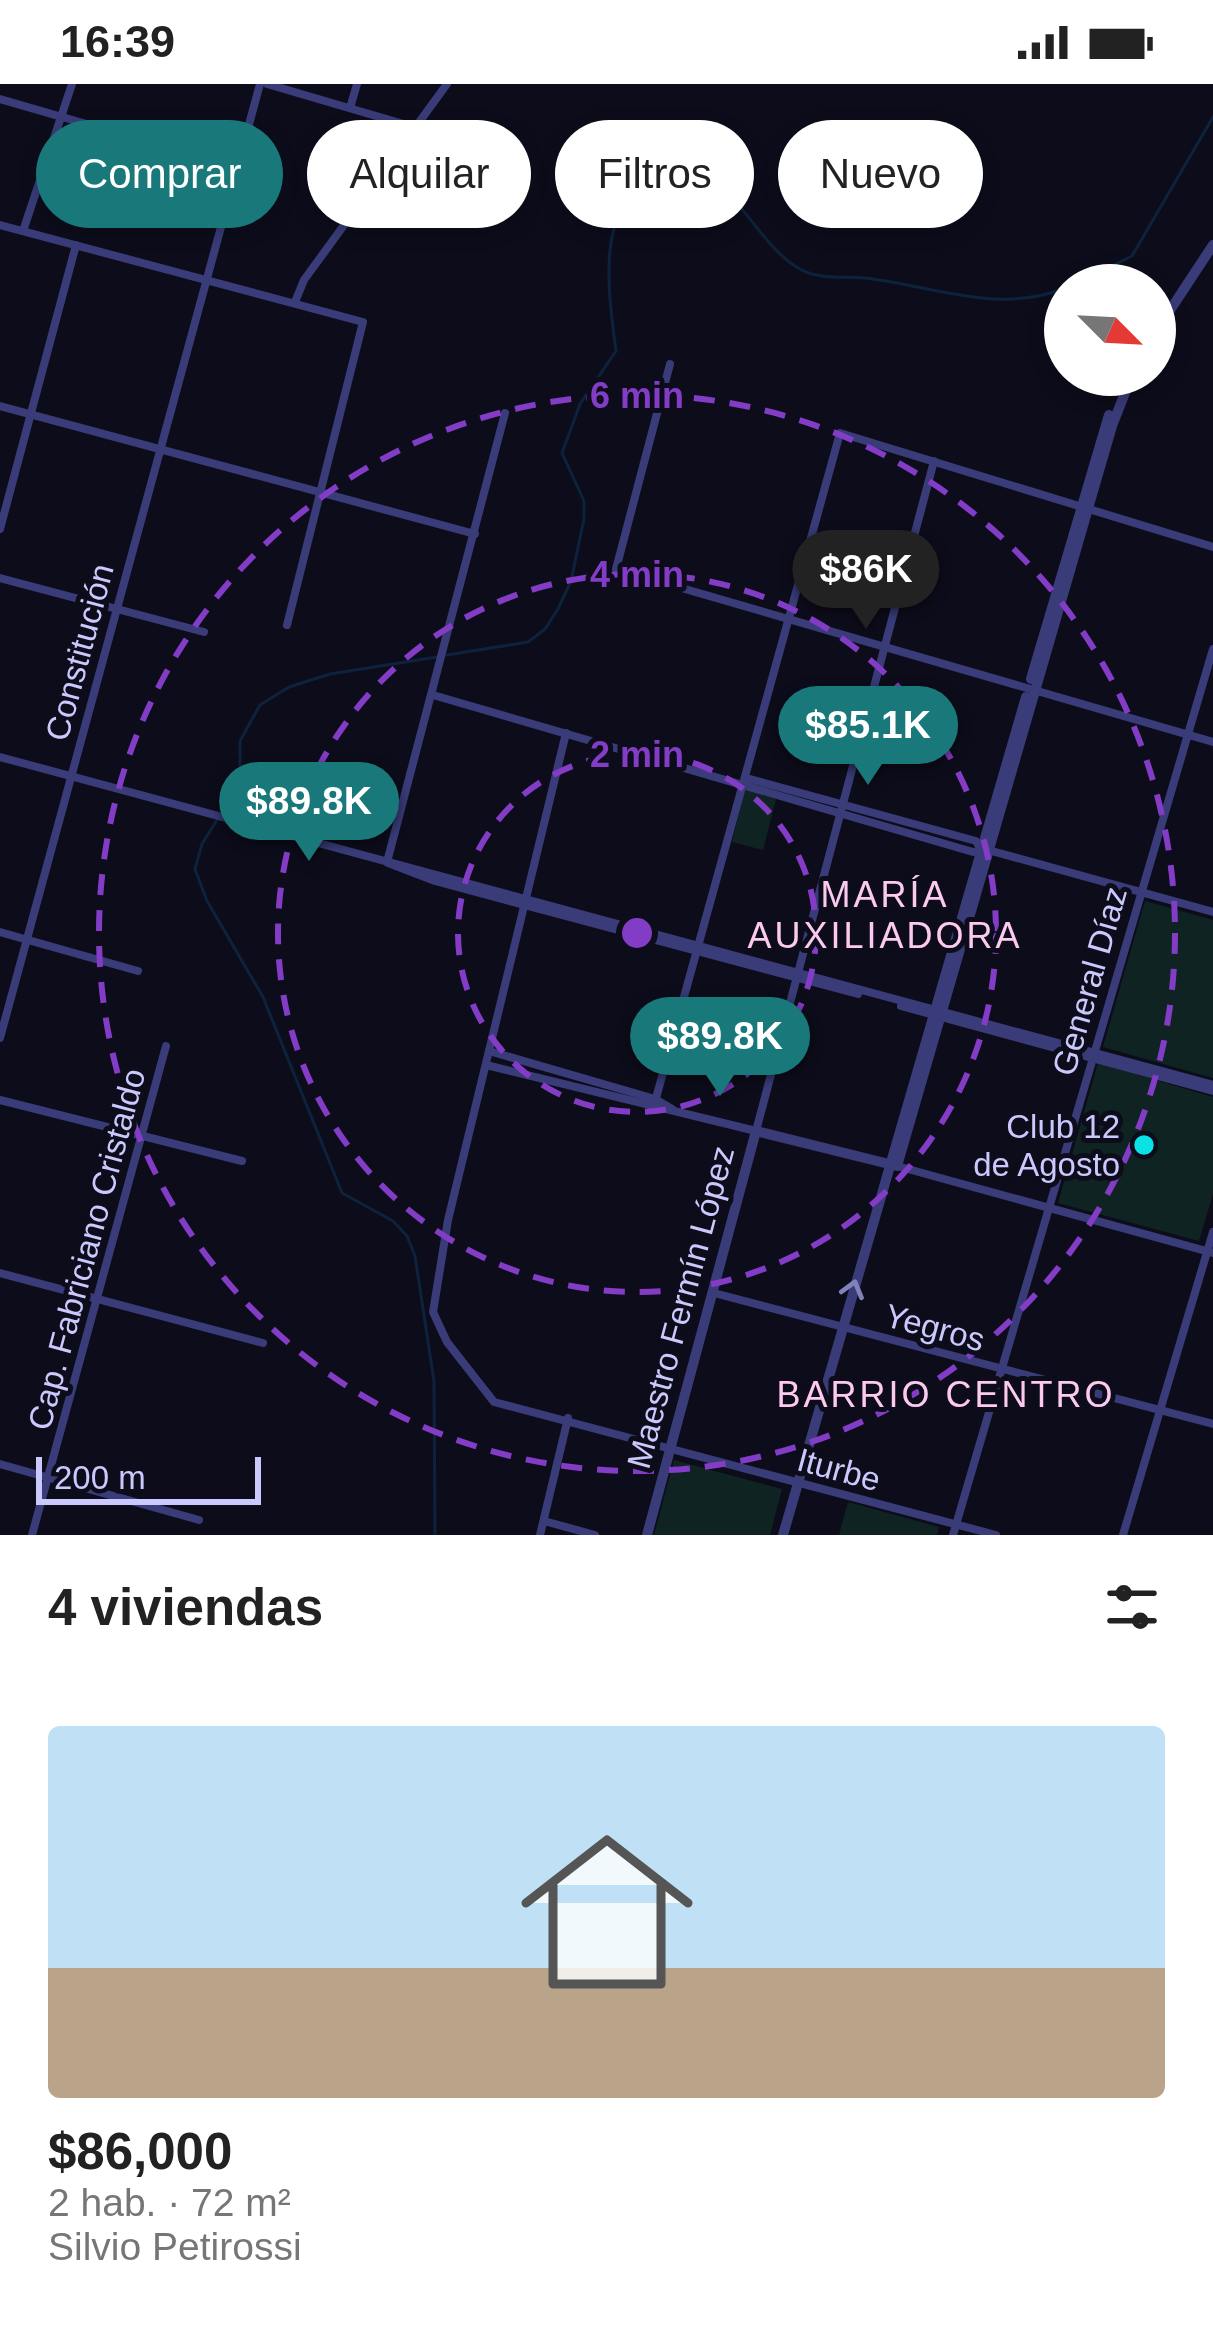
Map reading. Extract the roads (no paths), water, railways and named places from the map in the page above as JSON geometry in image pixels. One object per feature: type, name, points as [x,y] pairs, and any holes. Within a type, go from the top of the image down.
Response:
[{"type":"street","points":[[23,231],[72,84]]},
{"type":"street","points":[[263,84],[390,120]]},
{"type":"street","name":"Constitución","points":[[251,120],[263,84]]},
{"type":"street","points":[[350,108],[358,84]]},
{"type":"street","points":[[422,120],[447,84]]},
{"type":"street","points":[[0,99],[73,120]]},
{"type":"street","points":[[0,225],[363,322],[287,625]]},
{"type":"street","name":"Constitución","points":[[0,1038],[218,228]]},
{"type":"street","points":[[295,302],[304,280],[343,228]]},
{"type":"street","points":[[0,529],[76,245]]},
{"type":"street","points":[[1176,301],[1213,245]]},
{"type":"street","points":[[670,364],[616,569],[1213,742]]},
{"type":"street","points":[[783,1535],[1032,690],[1102,431],[1120,396]]},
{"type":"street","points":[[0,406],[475,534]]},
{"type":"street","points":[[387,862],[506,412]]},
{"type":"street","points":[[654,1104],[840,433],[1213,547]]},
{"type":"street","name":"Maestro Fermín López","points":[[647,1535],[934,461]]},
{"type":"street","points":[[0,578],[204,632]]},
{"type":"street","name":"General Díaz","points":[[955,1530],[1213,649]]},
{"type":"street","points":[[434,695],[842,809],[973,852],[984,849],[1213,912]]},
{"type":"street","name":"Iturbe","points":[[566,733],[448,1220],[433,1312],[447,1342],[494,1402],[568,1418],[955,1530],[996,1535]]},
{"type":"street","points":[[0,757],[1213,1088]]},
{"type":"street","points":[[0,932],[138,971]]},
{"type":"street","name":"Cap. Fabriciano Cristaldo","points":[[32,1535],[166,1046]]},
{"type":"street","points":[[489,1051],[674,1110],[1210,1252]]},
{"type":"street","points":[[486,1064],[654,1104]]},
{"type":"street","points":[[0,1100],[242,1161]]},
{"type":"street","points":[[1123,1535],[1213,1232]]},
{"type":"street","points":[[0,1273],[263,1343]]},
{"type":"street","name":"Yegros","points":[[714,1293],[1213,1424]]},
{"type":"street","points":[[540,1535],[568,1418]]},
{"type":"street","points":[[0,1464],[199,1520]]},
{"type":"street","points":[[544,1522],[595,1535]]},
{"type":"waterway","points":[[1116,264],[1132,256],[1213,117]]},
{"type":"waterway","points":[[447,655],[528,642],[545,629],[571,581],[584,501],[562,453],[580,404],[616,351],[609,258],[620,213],[633,197],[671,186],[729,195],[780,254],[817,275],[873,279],[969,297],[1016,299],[1044,294]]},
{"type":"waterway","points":[[435,1535],[434,1381],[415,1256],[407,1236],[393,1221],[342,1193],[263,997],[207,901],[195,869],[202,844],[240,783],[240,741],[260,705],[289,687],[330,674],[437,657]]},
{"type":"place","name":"Club 12 de Agosto","points":[[1144,1145]]},
{"type":"district","name":"MARÍA AUXILIADORA","points":[[885,914]]},
{"type":"district","name":"BARRIO CENTRO","points":[[946,1394]]}]
